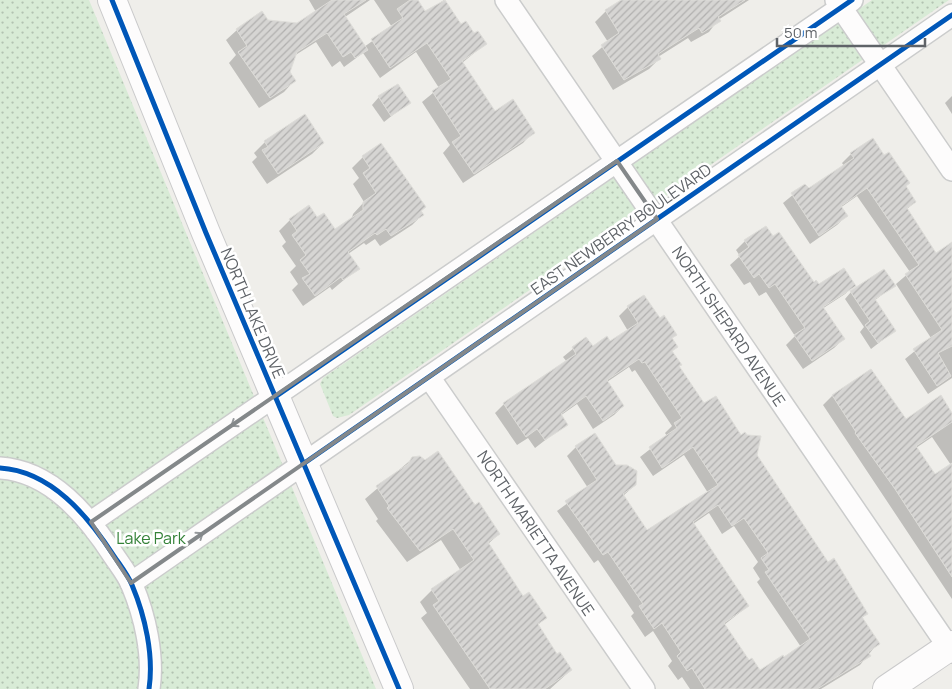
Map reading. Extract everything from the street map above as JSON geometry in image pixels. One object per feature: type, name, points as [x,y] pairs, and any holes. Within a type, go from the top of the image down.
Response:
[{"type":"main road","name":"NORTH LAKE DRIVE","points":[[112,0],[275,397],[399,689]]},
{"type":"main road","points":[[887,689],[951,648]]},
{"type":"street","name":"NORTH SHEPARD AVENUE","points":[[506,0],[951,648]]},
{"type":"street","points":[[91,522],[617,161],[843,2],[880,65],[952,170]]},
{"type":"street","name":"EAST NEWBERRY BOULEVARD","points":[[132,583],[952,15]]},
{"type":"street","name":"NORTH MARIETTA AVENUE","points":[[429,377],[644,689]]},
{"type":"street","points":[[0,468],[23,473],[47,484],[65,496],[91,522],[132,583],[144,618],[150,654],[147,688]]},
{"type":"highlighted area","points":[[617,161],[657,219],[131,583],[91,522]]},
{"type":"green space","name":"Lake Park","points":[[0,0],[89,0],[376,689],[0,689]]},
{"type":"green space","points":[[872,0],[949,0],[349,415],[337,418],[333,416],[320,384],[323,378]]},
{"type":"building","points":[[332,0],[366,0],[344,14],[368,50],[355,58],[351,52],[343,57],[327,33],[297,52],[290,72],[296,81],[270,98],[238,52],[247,46],[236,29],[262,11],[268,20],[297,23]]},
{"type":"building","points":[[410,0],[418,0],[425,11],[445,0],[461,24],[466,21],[474,33],[478,31],[487,44],[462,61],[495,111],[513,99],[535,133],[474,174],[452,142],[461,136],[432,91],[451,79],[427,43],[390,68],[371,39],[403,18],[397,9]]},
{"type":"building","points":[[621,0],[745,0],[718,17],[721,21],[702,33],[699,28],[658,54],[661,59],[624,80],[601,45],[619,33],[605,10]]},
{"type":"building","points":[[398,84],[411,103],[391,116],[378,96]]},
{"type":"building","points":[[305,114],[324,143],[278,174],[262,150],[268,147],[264,141]]},
{"type":"building","points":[[873,138],[884,155],[889,152],[910,183],[906,186],[916,202],[907,208],[936,253],[952,242],[952,346],[938,353],[951,376],[937,386],[913,349],[942,330],[905,274],[919,265],[867,188],[841,206],[848,216],[819,236],[791,193],[805,184],[809,188],[854,158],[850,153]]},
{"type":"building","points":[[381,143],[426,207],[421,211],[424,215],[391,236],[386,229],[377,235],[375,233],[348,252],[360,269],[343,280],[341,277],[315,296],[302,278],[310,274],[300,260],[306,255],[292,235],[297,231],[289,219],[309,205],[317,217],[324,213],[335,229],[363,210],[363,202],[376,193],[363,173],[370,168],[362,156]]},
{"type":"building","points":[[766,226],[773,236],[779,232],[814,282],[816,280],[819,284],[844,268],[856,286],[823,307],[845,339],[812,361],[794,335],[805,328],[775,284],[769,288],[759,274],[754,278],[738,255],[749,247],[744,240]]},
{"type":"building","points":[[884,269],[896,286],[875,299],[896,331],[878,343],[865,325],[870,321],[850,291]]},
{"type":"building","points":[[644,295],[660,318],[664,315],[677,335],[672,338],[678,347],[672,351],[682,365],[679,366],[704,403],[716,396],[741,435],[745,432],[747,435],[761,436],[757,455],[828,562],[834,558],[868,614],[862,617],[880,644],[868,652],[871,656],[817,689],[705,689],[692,668],[687,671],[677,656],[681,652],[662,623],[654,629],[639,606],[643,604],[608,552],[603,555],[565,501],[597,480],[575,446],[595,433],[616,465],[627,465],[637,471],[636,485],[623,494],[647,530],[718,485],[693,447],[662,468],[649,447],[677,428],[674,423],[682,418],[645,362],[642,363],[639,359],[607,380],[624,406],[603,421],[586,396],[561,414],[568,425],[545,440],[537,429],[526,437],[503,403],[576,354],[572,347],[586,337],[593,346],[607,336],[610,341],[638,323],[627,306]],"holes":[[[718,505],[732,526],[744,518],[768,553],[761,558],[769,570],[765,572],[810,639],[784,657],[783,655],[760,670],[752,658],[749,660],[724,623],[749,606],[693,522]]]},
{"type":"building","points":[[871,369],[906,419],[941,395],[952,413],[952,422],[916,446],[935,474],[952,463],[952,577],[895,489],[855,433],[832,395]]},
{"type":"building","points":[[438,451],[475,505],[479,502],[500,534],[488,542],[523,596],[529,592],[547,618],[538,624],[557,654],[560,652],[572,670],[545,689],[490,689],[433,605],[439,601],[431,589],[474,560],[453,529],[420,551],[387,508],[389,506],[376,486],[408,464],[412,457],[420,456],[425,460]]},
{"type":"cycle path","points":[[112,0],[206,233],[399,689]]},
{"type":"cycle path","points":[[275,397],[852,0]]},
{"type":"cycle path","points":[[303,464],[952,15]]},
{"type":"cycle path","points":[[0,468],[36,477],[66,498],[80,511],[124,570],[137,597],[147,636],[150,663],[149,689]]}]
